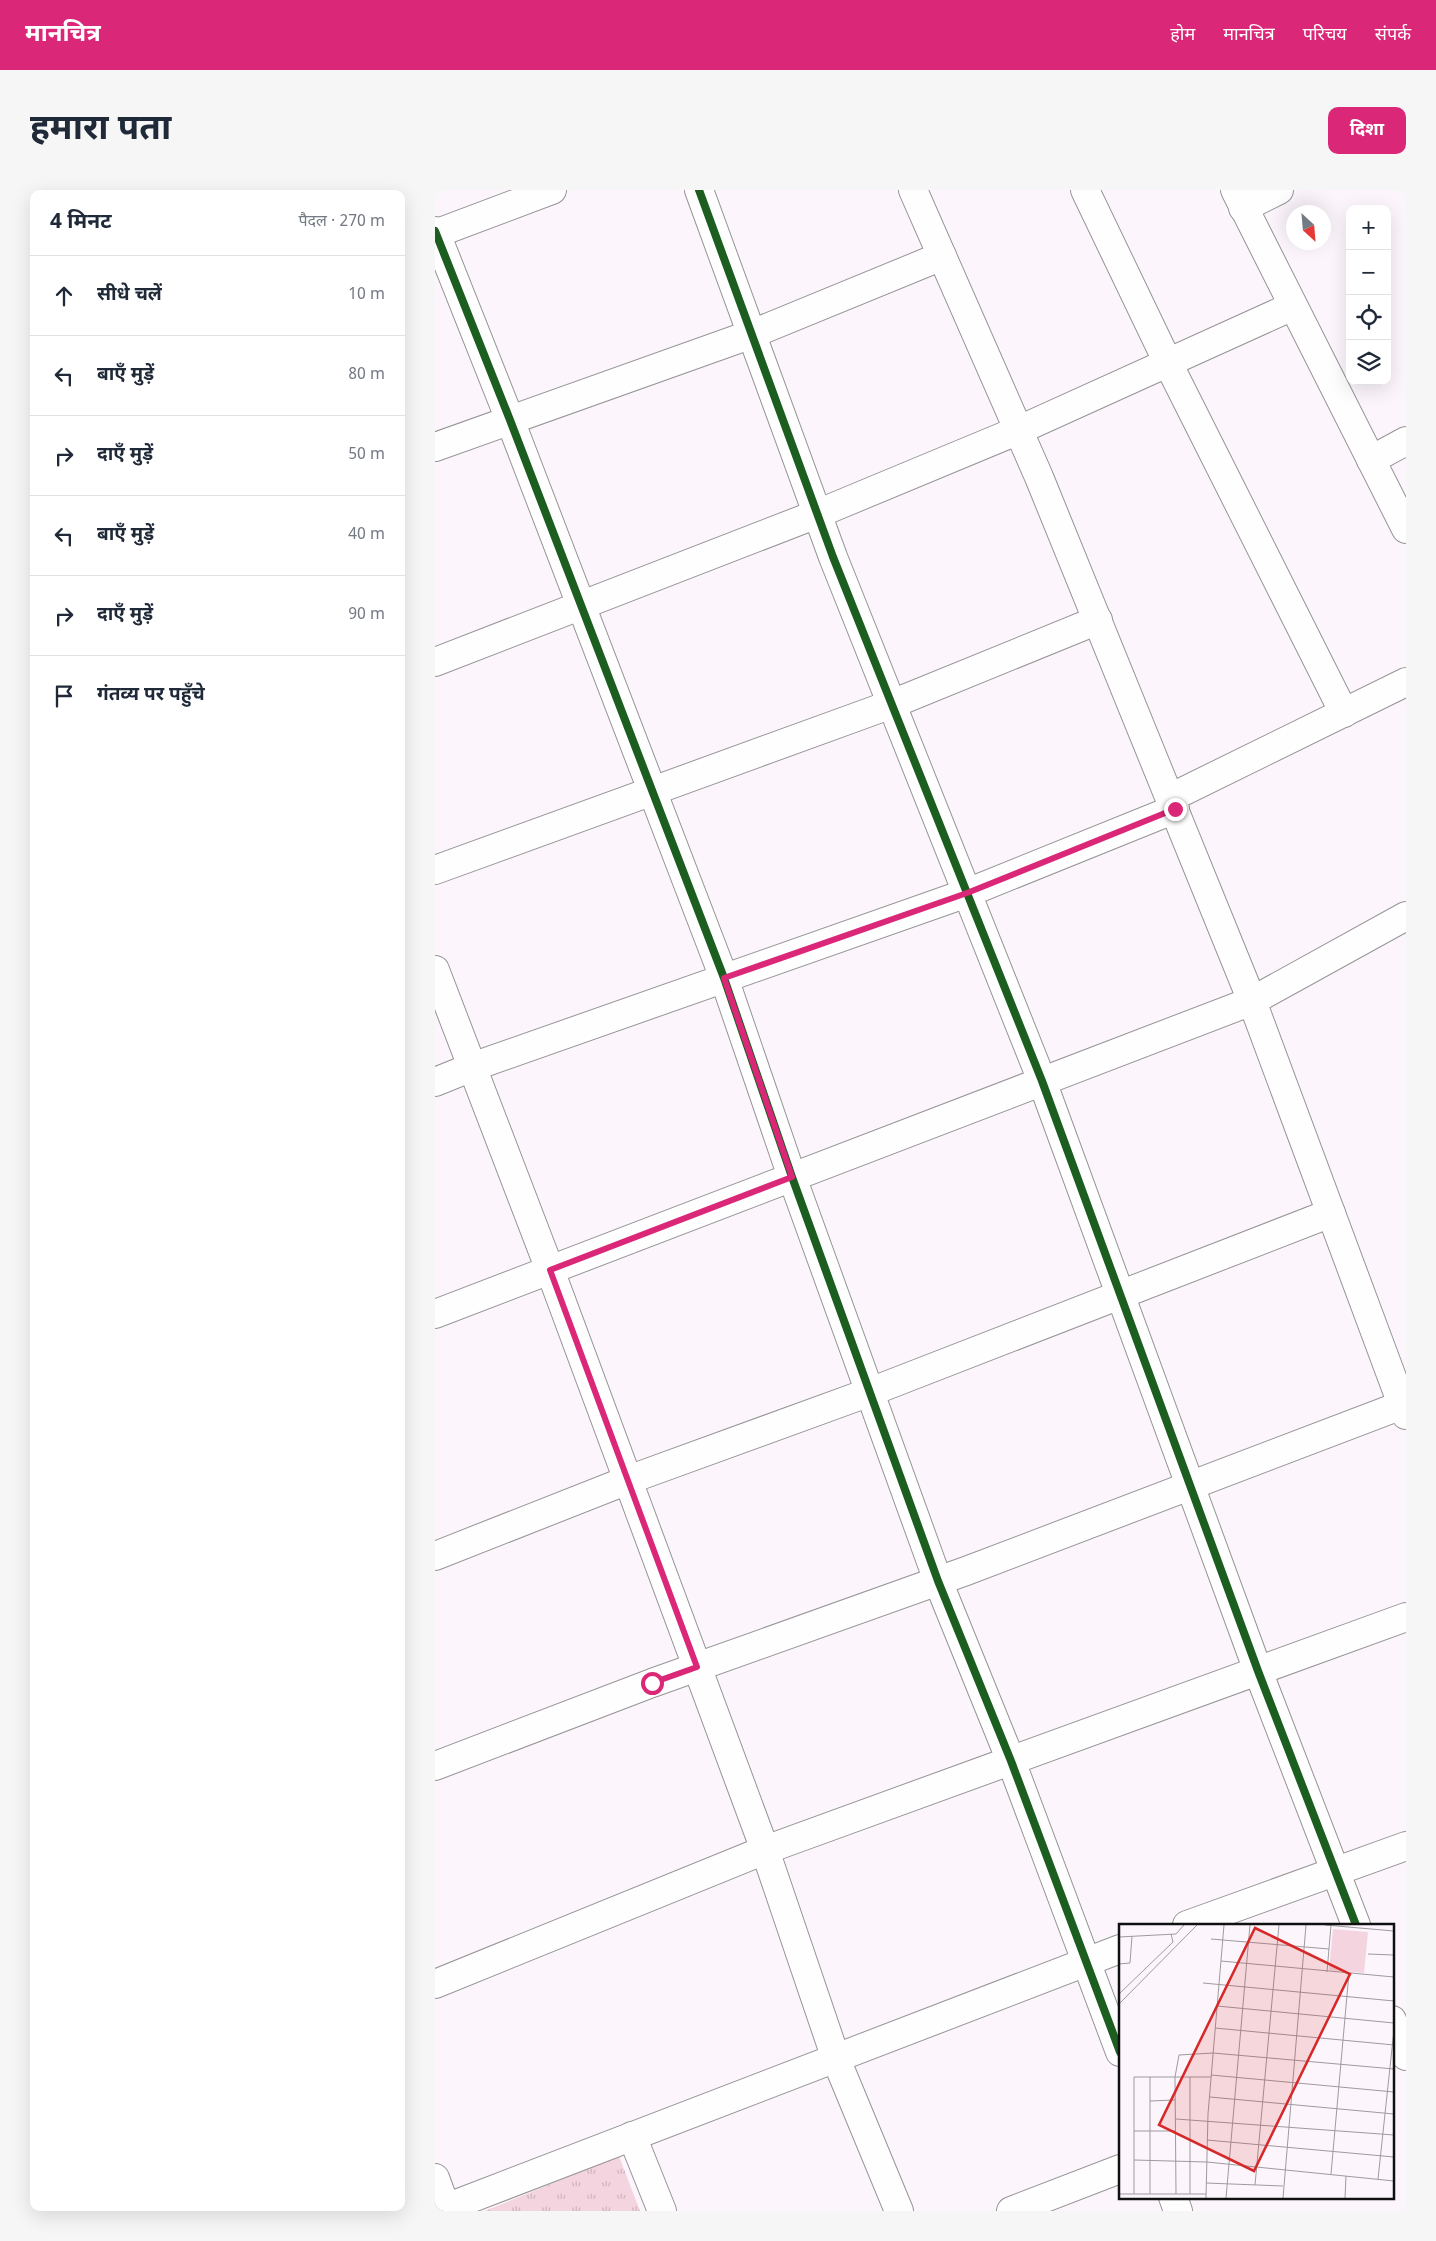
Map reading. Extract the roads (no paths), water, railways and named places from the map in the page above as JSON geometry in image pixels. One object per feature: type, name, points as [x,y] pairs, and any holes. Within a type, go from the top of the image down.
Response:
[{"type":"street","points":[[552,190],[435,233],[510,420],[724,978],[792,1177],[938,1581],[1011,1761],[1119,2049]]},
{"type":"street","points":[[699,190],[817,514],[1042,1081],[1258,1671],[1356,1924]]},
{"type":"street","points":[[435,1766],[697,1667],[938,1581],[1190,1486],[1404,1410],[1252,1000],[1019,430],[913,190]]},
{"type":"street","points":[[1085,190],[1168,363],[1344,713]]},
{"type":"street","points":[[1279,190],[1239,199],[1406,529]]},
{"type":"street","points":[[435,447],[752,334],[942,256]]},
{"type":"street","points":[[435,662],[817,514],[1019,430],[1293,306]]},
{"type":"street","points":[[1371,460],[1406,441]]},
{"type":"street","points":[[435,870],[892,704],[1098,620]]},
{"type":"street","points":[[435,1082],[472,1067],[967,893],[1172,804],[1406,682]]},
{"type":"street","points":[[435,1314],[1252,1000],[1406,916]]},
{"type":"street","points":[[435,970],[550,1270],[765,1850],[836,2059],[899,2211]]},
{"type":"street","points":[[435,1556],[628,1480],[870,1392],[1331,1214]]},
{"type":"street","points":[[435,1984],[765,1850],[1406,1617]]},
{"type":"street","points":[[1190,1924],[1406,1846]]},
{"type":"street","points":[[435,2178],[442,2209],[1119,1950]]},
{"type":"street","points":[[1393,2023],[1406,2057],[1393,2064]]},
{"type":"street","points":[[632,2136],[661,2211]]},
{"type":"street","points":[[1011,2211],[1119,2169]]},
{"type":"street","points":[[1173,2198],[1178,2211]]}]
